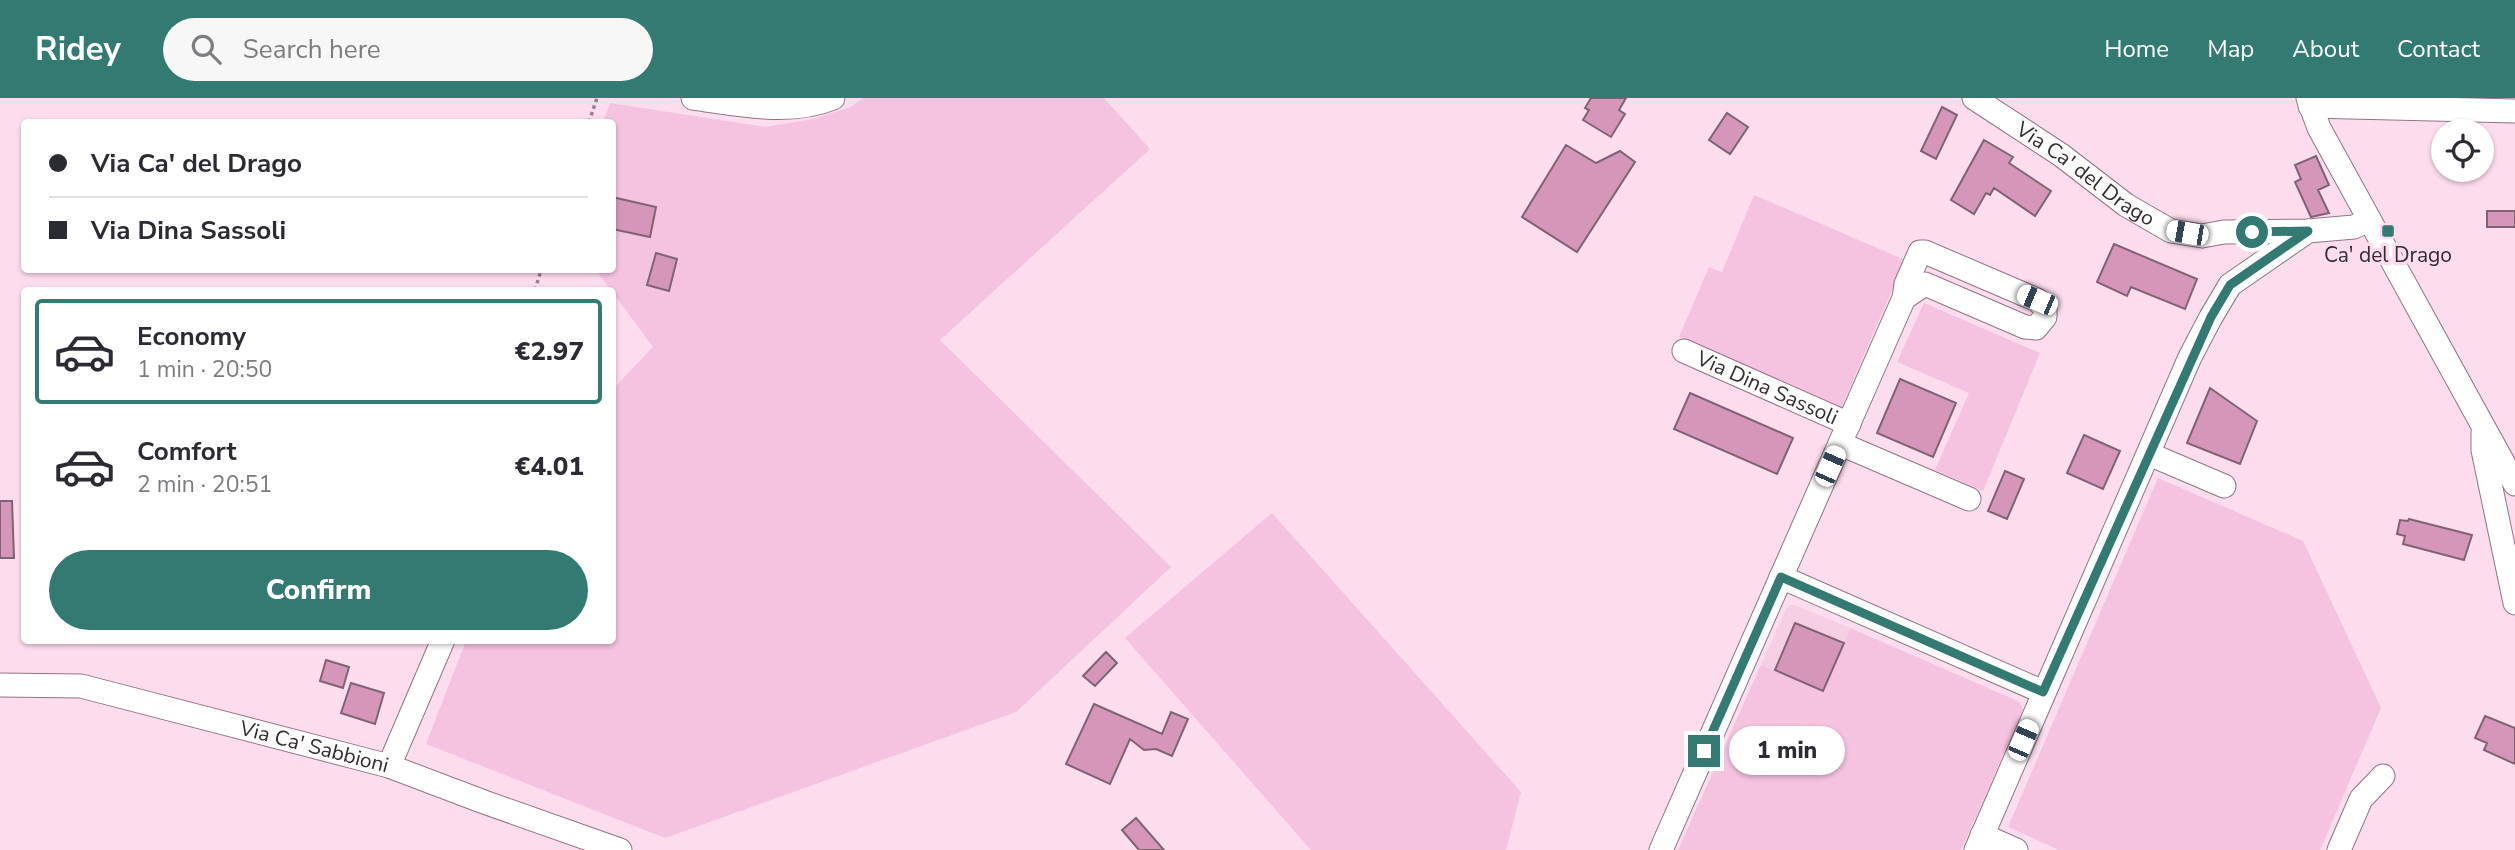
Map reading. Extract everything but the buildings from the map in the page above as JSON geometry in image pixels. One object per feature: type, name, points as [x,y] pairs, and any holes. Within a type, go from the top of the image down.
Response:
[{"type":"street","points":[[693,98],[755,106],[798,106],[832,98]]},
{"type":"street","name":"Via Ca' del Drago","points":[[1974,98],[2061,155],[2126,205],[2171,231],[2202,236],[2224,232],[2308,231],[2354,227],[2369,220]]},
{"type":"street","points":[[2515,111],[2309,102],[2319,128],[2515,484]]},
{"type":"street","points":[[2016,850],[1979,843],[2195,347],[2230,285],[2308,231]]},
{"type":"street","name":"Via Dina Sassoli","points":[[1661,850],[1904,298],[1906,285],[1920,252],[1925,251],[2037,300],[2045,307],[2045,317],[2036,328],[2025,327],[1925,284],[1904,298]]},
{"type":"street","name":"Via Dina Sassoli","points":[[1684,351],[1969,499]]},
{"type":"street","points":[[2483,426],[2483,450],[2515,603]]},
{"type":"street","points":[[2148,454],[2224,486]]},
{"type":"street","points":[[1781,577],[2043,692]]},
{"type":"street","points":[[389,766],[441,644]]},
{"type":"street","name":"Via Ca' Sabbioni","points":[[0,685],[81,686],[389,766],[620,850]]},
{"type":"street","points":[[2339,850],[2361,799],[2383,776]]},
{"type":"path","points":[[590,119],[597,98]]},
{"type":"shaded area","points":[[863,98],[1104,98],[1150,149],[940,340],[1171,567],[1016,712],[665,838],[426,744],[465,644],[616,644],[616,386],[653,347],[616,297],[616,287],[609,287],[598,273],[616,273],[616,119],[604,119],[610,103],[765,127],[813,119],[851,107]]},
{"type":"shaded area","points":[[1754,195],[1905,260],[1841,408],[1679,337],[1709,267],[1722,272]]},
{"type":"shaded area","points":[[1924,303],[2040,353],[1983,491],[1935,470],[1969,393],[1897,362]]},
{"type":"shaded area","points":[[2158,478],[2303,541],[2381,708],[2320,850],[2059,850],[2008,827]]},
{"type":"shaded area","points":[[1272,513],[1521,792],[1506,850],[1311,850],[1125,638]]},
{"type":"shaded area","points":[[1790,605],[1850,628],[1823,691],[1761,665]]},
{"type":"shaded area","points":[[1850,628],[2020,702],[2023,710],[1961,850],[1678,850],[1761,665],[1823,691]]},
{"type":"place","name":"Ca' del Drago","points":[[2388,231]]},
{"type":"route","points":[[1704,751],[1781,577],[2043,692],[2190,358],[2211,317],[2230,285],[2308,231],[2252,232]]}]
